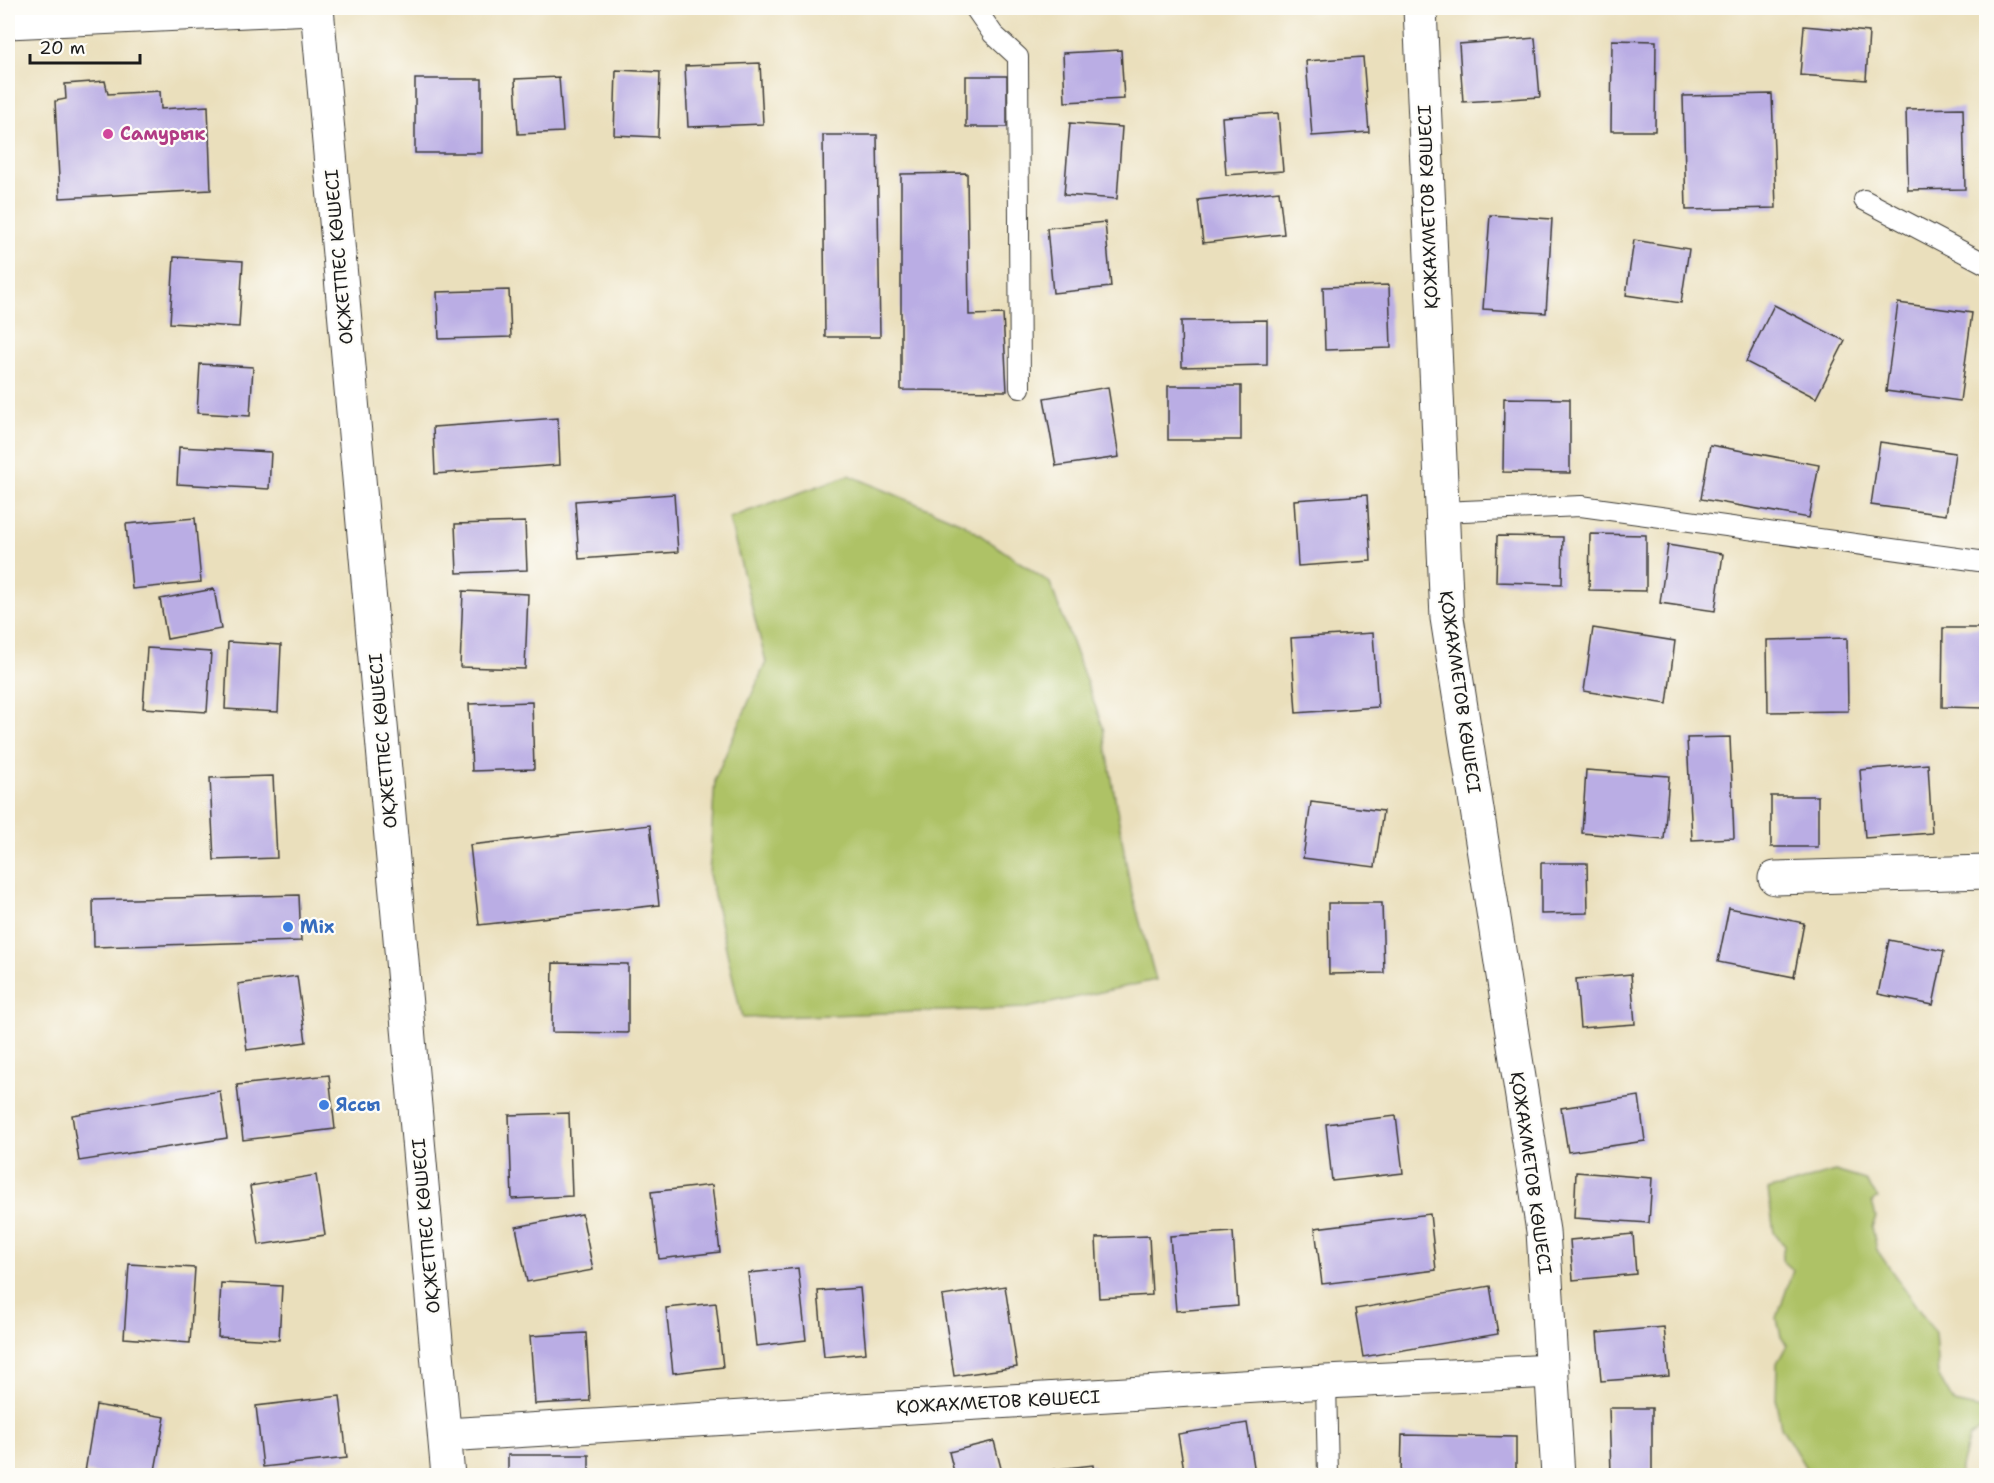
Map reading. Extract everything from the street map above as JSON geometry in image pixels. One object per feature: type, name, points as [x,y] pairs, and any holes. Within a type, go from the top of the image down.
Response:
[{"type":"street","points":[[8,22],[315,8]]},
{"type":"street","name":"ОҚЖЕТПЕС КӨШЕСІ","points":[[315,8],[448,1476]]},
{"type":"street","name":"ҚОЖАХМЕТОВ КӨШЕСІ","points":[[1420,8],[1447,618],[1543,1231],[1558,1476]]},
{"type":"street","points":[[1775,878],[1986,872]]},
{"type":"street","name":"ҚОЖАХМЕТОВ КӨШЕСІ","points":[[444,1435],[1326,1382],[1552,1371]]},
{"type":"lane","points":[[975,8],[993,34],[1018,57],[1020,388]]},
{"type":"lane","points":[[1864,200],[1986,264]]},
{"type":"lane","points":[[1441,512],[1581,506],[1986,562]]},
{"type":"lane","points":[[1326,1382],[1328,1476]]},
{"type":"green space","points":[[849,475],[964,524],[1050,583],[1103,727],[1130,886],[1156,980],[1028,1008],[742,1018],[709,874],[715,779],[766,662],[729,518]]},
{"type":"green space","points":[[1835,1171],[1865,1180],[1878,1198],[1872,1202],[1876,1217],[1872,1227],[1877,1250],[1935,1333],[1938,1375],[1954,1403],[1986,1410],[1986,1425],[1969,1437],[1959,1475],[1810,1475],[1781,1427],[1776,1402],[1777,1363],[1787,1345],[1781,1337],[1777,1318],[1793,1270],[1782,1260],[1784,1245],[1774,1233],[1768,1190]]},
{"type":"building","points":[[1804,26],[1869,32],[1866,80],[1800,75]]},
{"type":"building","points":[[1535,38],[1540,97],[1463,102],[1459,44]]},
{"type":"building","points":[[1612,40],[1656,41],[1655,131],[1611,131]]},
{"type":"building","points":[[1121,50],[1124,99],[1065,102],[1063,53]]},
{"type":"building","points":[[1363,57],[1369,132],[1312,136],[1306,61]]},
{"type":"building","points":[[760,63],[763,124],[688,127],[685,66]]},
{"type":"building","points":[[616,70],[660,72],[658,137],[614,135]]},
{"type":"building","points":[[966,76],[1007,76],[1007,127],[966,127]]},
{"type":"building","points":[[559,77],[563,132],[518,134],[515,79]]},
{"type":"building","points":[[415,79],[482,79],[482,153],[415,153]]},
{"type":"building","points":[[105,81],[108,94],[160,91],[161,109],[208,106],[211,190],[60,198],[55,101],[66,99],[65,84]]},
{"type":"building","points":[[1772,94],[1776,208],[1686,210],[1683,96]]},
{"type":"building","points":[[1963,108],[1965,189],[1908,190],[1906,109]]},
{"type":"building","points":[[1278,113],[1283,171],[1226,175],[1222,117]]},
{"type":"building","points":[[1070,123],[1122,127],[1117,199],[1064,195]]},
{"type":"building","points":[[823,135],[877,135],[880,337],[825,337]]},
{"type":"building","points":[[967,173],[969,315],[1003,314],[1007,391],[901,390],[901,174]]},
{"type":"building","points":[[1279,191],[1284,234],[1203,243],[1198,200]]},
{"type":"building","points":[[1490,215],[1552,219],[1546,313],[1483,309]]},
{"type":"building","points":[[1105,222],[1111,287],[1053,293],[1047,228]]},
{"type":"building","points":[[1634,240],[1689,249],[1681,303],[1626,295]]},
{"type":"building","points":[[174,257],[243,261],[239,327],[170,323]]},
{"type":"building","points":[[1389,285],[1391,348],[1325,350],[1323,287]]},
{"type":"building","points":[[509,290],[511,337],[439,339],[437,292]]},
{"type":"building","points":[[1898,303],[1972,313],[1960,401],[1886,391]]},
{"type":"building","points":[[1774,305],[1845,341],[1816,398],[1746,362]]},
{"type":"building","points":[[1267,320],[1267,365],[1182,367],[1181,321]]},
{"type":"building","points":[[200,364],[253,367],[250,416],[197,413]]},
{"type":"building","points":[[1168,386],[1241,386],[1241,440],[1168,440]]},
{"type":"building","points":[[1108,387],[1119,457],[1056,466],[1044,398]]},
{"type":"building","points":[[1504,398],[1570,399],[1570,473],[1503,472]]},
{"type":"building","points":[[558,418],[560,465],[435,474],[433,427]]},
{"type":"building","points":[[1880,442],[1955,453],[1946,515],[1871,505]]},
{"type":"building","points":[[1710,445],[1819,465],[1809,518],[1701,499]]},
{"type":"building","points":[[179,447],[271,452],[269,489],[177,484]]},
{"type":"building","points":[[674,494],[678,552],[579,559],[575,501]]},
{"type":"building","points":[[1367,495],[1371,561],[1298,566],[1294,500]]},
{"type":"building","points":[[195,518],[201,582],[132,589],[126,524]]},
{"type":"building","points":[[525,522],[527,570],[457,573],[455,524]]},
{"type":"building","points":[[1590,534],[1646,535],[1646,591],[1589,590]]},
{"type":"building","points":[[1497,536],[1563,537],[1562,584],[1496,582]]},
{"type":"building","points":[[1668,545],[1723,554],[1715,611],[1660,603]]},
{"type":"building","points":[[214,589],[221,629],[167,639],[160,599]]},
{"type":"building","points":[[463,591],[528,594],[525,669],[460,667]]},
{"type":"building","points":[[1593,628],[1675,641],[1667,704],[1584,691]]},
{"type":"building","points":[[1943,628],[1986,628],[1986,708],[1942,707]]},
{"type":"building","points":[[1373,633],[1378,707],[1296,713],[1291,638]]},
{"type":"building","points":[[1847,638],[1848,711],[1768,712],[1767,640]]},
{"type":"building","points":[[228,642],[281,645],[278,712],[225,709]]},
{"type":"building","points":[[147,648],[211,652],[207,712],[143,708]]},
{"type":"building","points":[[532,702],[534,769],[472,771],[469,704]]},
{"type":"building","points":[[1730,737],[1734,838],[1692,840],[1687,738]]},
{"type":"building","points":[[1928,764],[1932,833],[1865,838],[1860,770]]},
{"type":"building","points":[[1586,770],[1669,776],[1664,840],[1582,833]]},
{"type":"building","points":[[273,776],[277,858],[214,860],[210,778]]},
{"type":"building","points":[[1771,796],[1818,796],[1818,847],[1771,847]]},
{"type":"building","points":[[1311,802],[1383,811],[1375,867],[1303,858]]},
{"type":"building","points":[[650,825],[659,905],[479,925],[470,845]]},
{"type":"building","points":[[1541,863],[1587,863],[1588,913],[1541,914]]},
{"type":"building","points":[[299,895],[301,941],[94,947],[93,900]]},
{"type":"building","points":[[1328,903],[1382,903],[1384,973],[1329,974]]},
{"type":"building","points":[[1729,908],[1804,923],[1794,977],[1718,962]]},
{"type":"building","points":[[1889,940],[1944,951],[1933,1005],[1878,994]]},
{"type":"building","points":[[553,963],[628,964],[628,1033],[552,1032]]},
{"type":"building","points":[[1631,974],[1635,1024],[1580,1028],[1576,979]]},
{"type":"building","points":[[297,976],[306,1042],[247,1050],[238,984]]},
{"type":"building","points":[[329,1075],[335,1129],[243,1140],[237,1085]]},
{"type":"building","points":[[220,1091],[227,1138],[79,1161],[72,1115]]},
{"type":"building","points":[[1639,1096],[1645,1141],[1568,1152],[1561,1108]]},
{"type":"building","points":[[569,1113],[572,1196],[512,1199],[509,1115]]},
{"type":"building","points":[[1396,1116],[1403,1173],[1332,1181],[1326,1124]]},
{"type":"building","points":[[1576,1172],[1652,1178],[1649,1223],[1574,1218]]},
{"type":"building","points":[[316,1175],[325,1235],[259,1245],[250,1186]]},
{"type":"building","points":[[712,1185],[720,1252],[659,1259],[651,1192]]},
{"type":"building","points":[[582,1214],[593,1270],[527,1282],[516,1227]]},
{"type":"building","points":[[1430,1214],[1436,1270],[1322,1284],[1315,1228]]},
{"type":"building","points":[[1233,1232],[1238,1306],[1176,1311],[1170,1236]]},
{"type":"building","points":[[1633,1234],[1636,1274],[1573,1280],[1570,1240]]},
{"type":"building","points":[[1149,1236],[1152,1295],[1099,1298],[1096,1238]]},
{"type":"building","points":[[9,1237],[11,1288],[8,1288]]},
{"type":"building","points":[[129,1264],[195,1268],[190,1343],[124,1338]]},
{"type":"building","points":[[798,1268],[806,1340],[756,1346],[748,1273]]},
{"type":"building","points":[[221,1283],[282,1286],[279,1340],[218,1337]]},
{"type":"building","points":[[1005,1286],[1017,1367],[954,1376],[942,1296]]},
{"type":"building","points":[[1490,1286],[1498,1334],[1363,1357],[1355,1309]]},
{"type":"building","points":[[860,1288],[866,1353],[824,1357],[818,1291]]},
{"type":"building","points":[[716,1303],[723,1367],[673,1373],[666,1308]]},
{"type":"building","points":[[1664,1327],[1669,1376],[1601,1381],[1597,1333]]},
{"type":"building","points":[[586,1333],[590,1401],[535,1404],[530,1336]]},
{"type":"building","points":[[340,1396],[347,1458],[263,1467],[256,1406]]},
{"type":"building","points":[[96,1405],[165,1417],[154,1476],[105,1476],[85,1472]]},
{"type":"building","points":[[1609,1408],[1652,1408],[1652,1474],[1611,1474]]},
{"type":"building","points":[[1247,1423],[1255,1473],[1239,1476],[1185,1476],[1178,1434]]},
{"type":"building","points":[[1402,1435],[1516,1437],[1516,1476],[1401,1476]]},
{"type":"building","points":[[994,1441],[1003,1476],[955,1476],[949,1452]]},
{"type":"building","points":[[508,1455],[589,1455],[589,1476],[508,1476]]},
{"type":"building","points":[[1093,1465],[1094,1476],[1032,1476],[1032,1472]]},
{"type":"place","name":"Самурык","points":[[108,134]]},
{"type":"place","name":"Mix","points":[[288,927]]},
{"type":"place","name":"Яссы","points":[[324,1105]]}]
